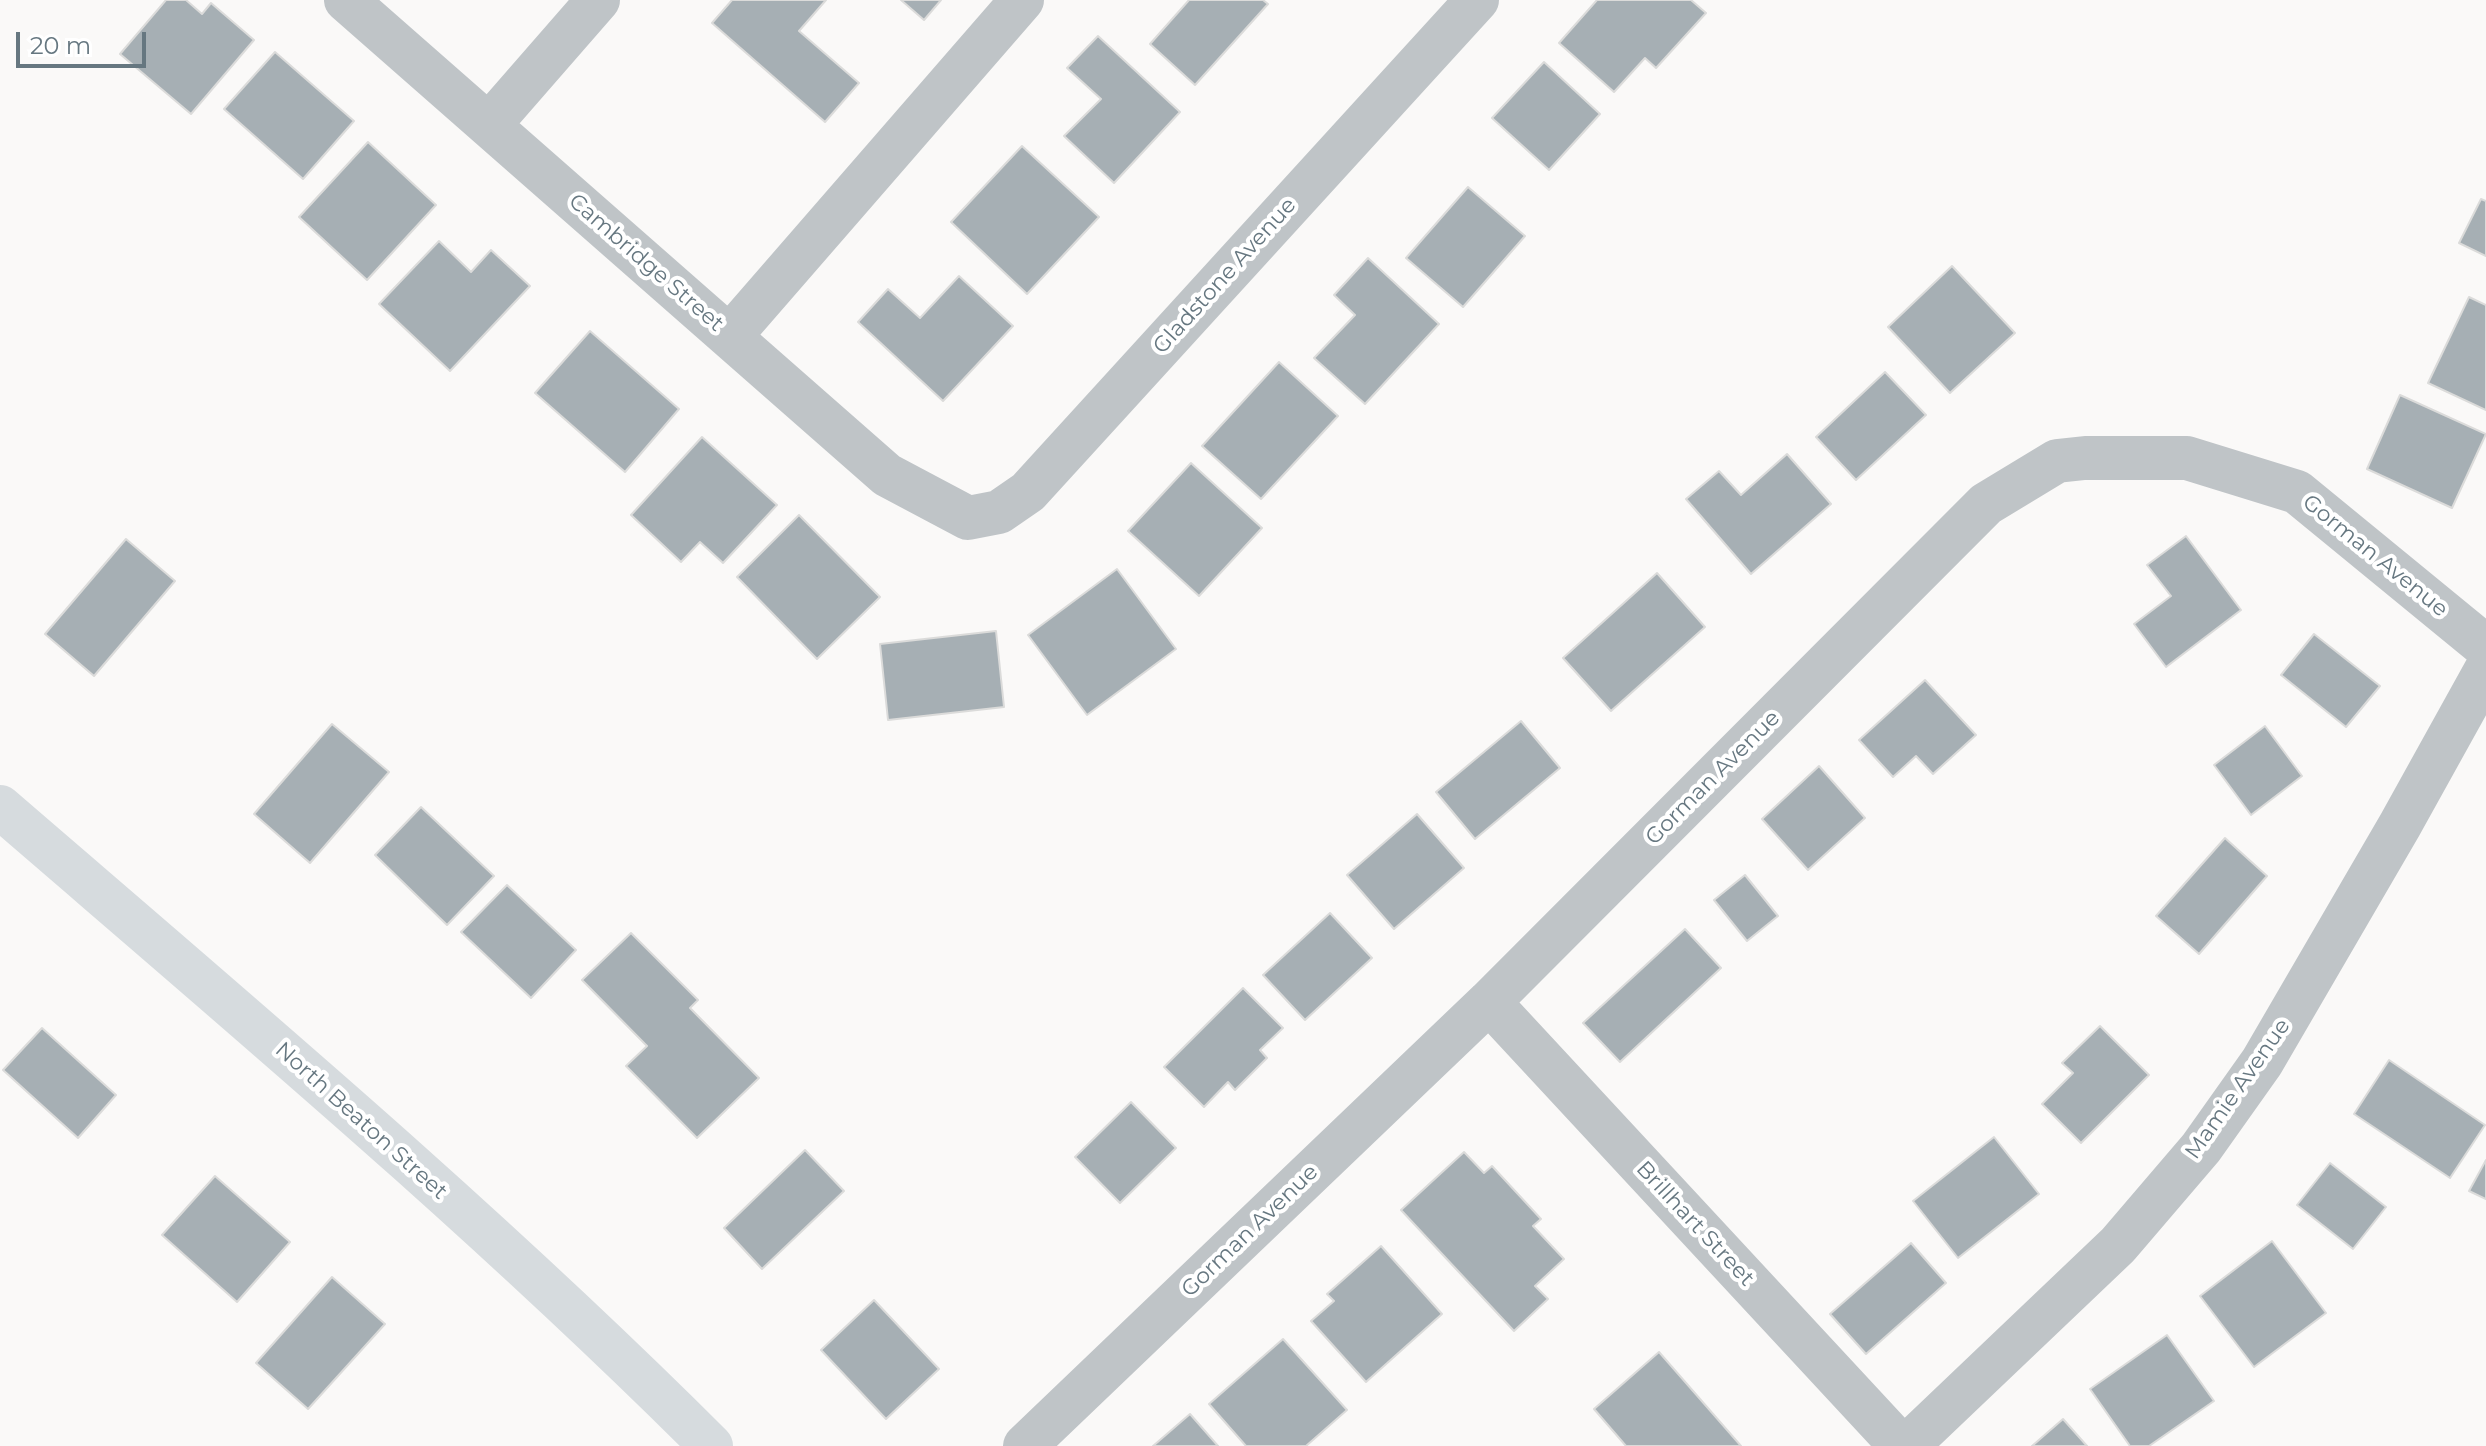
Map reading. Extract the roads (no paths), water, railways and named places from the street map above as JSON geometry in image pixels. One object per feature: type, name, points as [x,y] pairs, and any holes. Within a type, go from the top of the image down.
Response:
[{"type":"main road","name":"North Beaton Street","points":[[0,807],[337,1098],[643,1377],[711,1446]]},
{"type":"street","name":"Cambridge Street","points":[[346,0],[887,475],[954,512]]},
{"type":"street","points":[[489,125],[598,0]]},
{"type":"street","points":[[730,336],[1022,0]]},
{"type":"street","name":"Gladstone Avenue","points":[[954,512],[968,518],[999,512],[1028,492],[1477,0]]},
{"type":"street","name":"Gorman Avenue","points":[[1025,1446],[1489,1002],[1986,504],[2057,461],[2187,458],[2297,492],[2486,647]]},
{"type":"street","name":"Mamie Avenue","points":[[1907,1446],[2118,1245],[2201,1148],[2262,1062],[2486,670]]},
{"type":"street","name":"Brillhart Street","points":[[1489,1002],[1901,1446]]}]
